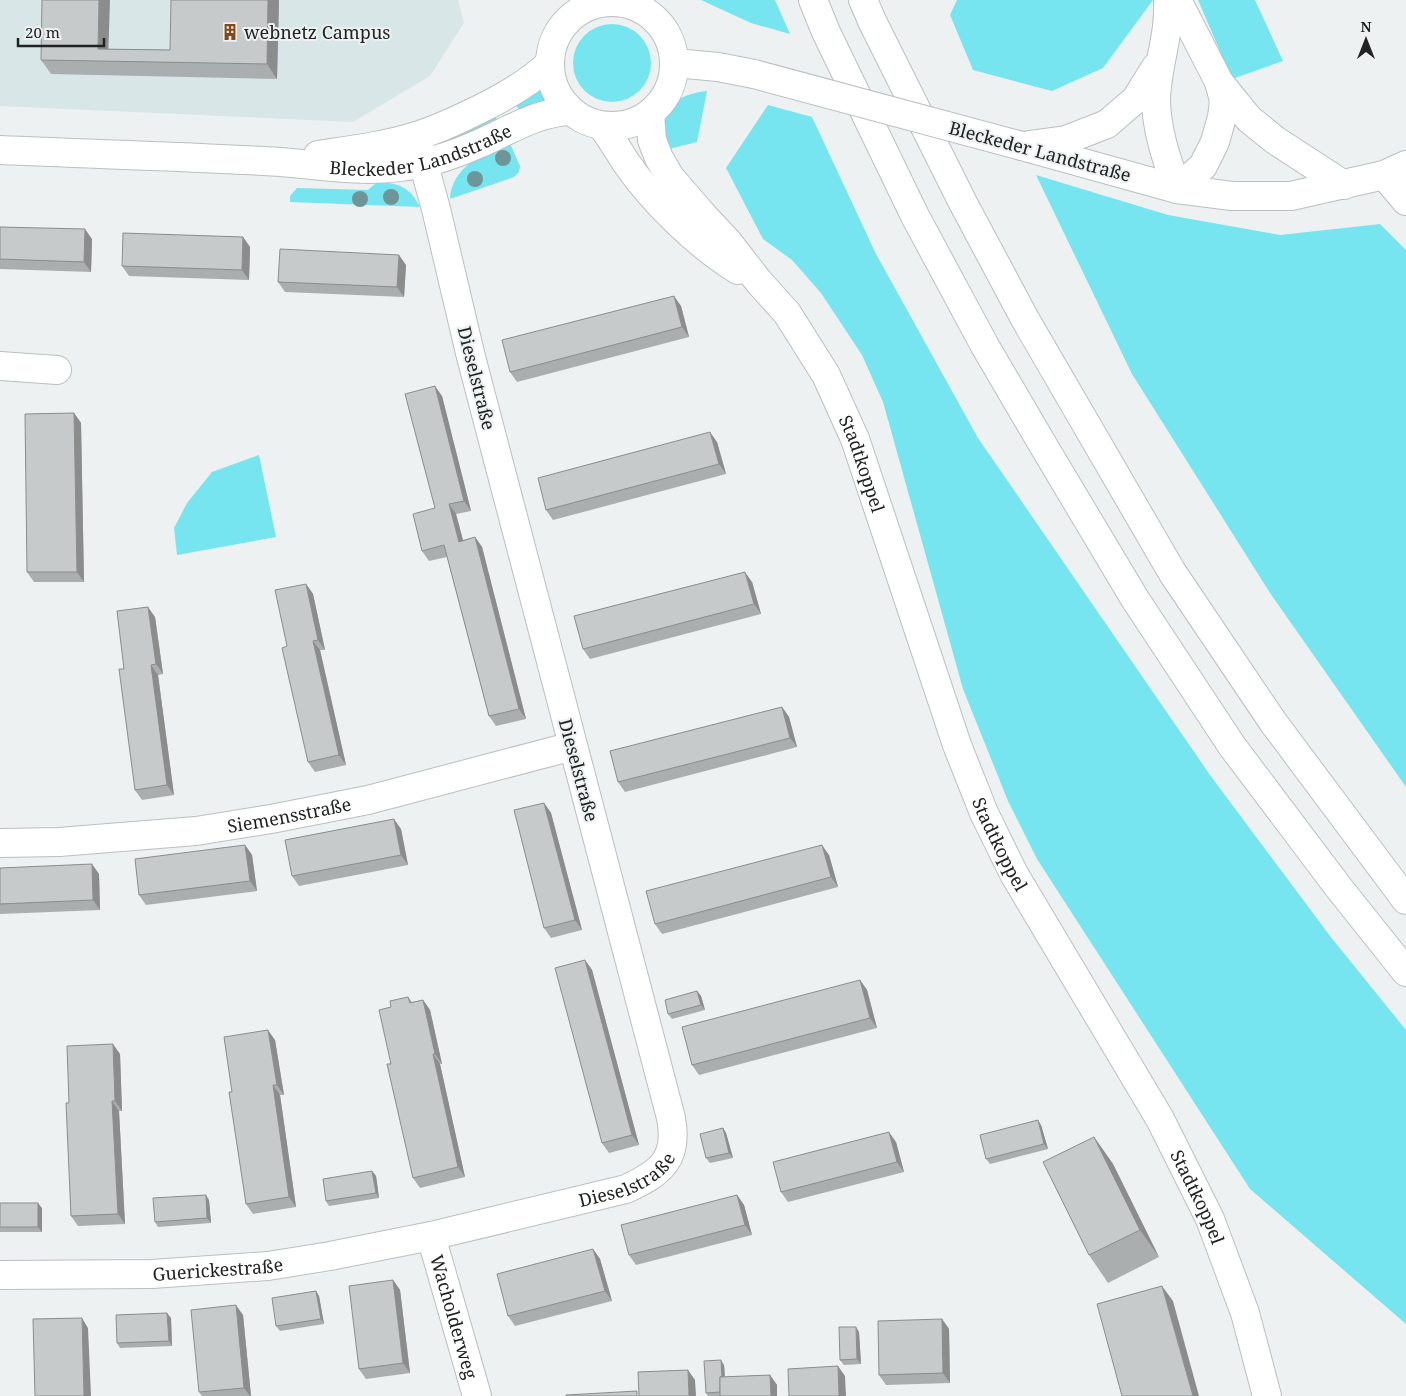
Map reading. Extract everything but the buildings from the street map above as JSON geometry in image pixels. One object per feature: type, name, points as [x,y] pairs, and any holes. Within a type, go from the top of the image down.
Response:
[{"type":"main road","points":[[812,0],[920,225],[985,346],[1130,590],[1232,746],[1339,888],[1406,972]]},
{"type":"main road","points":[[1168,0],[1169,15],[1156,100],[1167,160],[1177,189],[1203,166],[1215,142],[1224,101],[1219,82]]},
{"type":"main road","points":[[1177,0],[1219,82],[1249,119],[1275,140],[1344,185]]},
{"type":"main road","points":[[625,3],[644,10],[660,24],[671,42],[675,63],[672,82],[664,100],[650,114],[635,122],[619,126],[602,126],[585,120],[571,111],[559,97],[552,81],[550,63],[552,46],[559,31],[581,4],[625,3]]},
{"type":"main road","points":[[868,8],[962,201],[1025,319],[1172,572],[1273,722],[1406,900]]},
{"type":"main road","points":[[1022,146],[1066,140],[1107,124],[1136,99],[1164,52]]},
{"type":"main road","name":"Bleckeder Landstraße","points":[[266,161],[377,146],[416,136],[462,118],[504,97],[540,73],[550,63]]},
{"type":"main road","name":"Bleckeder Landstraße","points":[[675,63],[718,67],[754,74],[1177,189],[1232,196],[1291,196],[1344,185],[1395,170]]},
{"type":"main road","name":"Bleckeder Landstraße","points":[[0,150],[266,161],[358,170],[398,168],[424,164],[448,157],[536,117],[560,111],[571,111]]},
{"type":"main road","name":"Stadtkoppel","points":[[650,114],[652,140],[659,158],[670,177],[700,213],[728,242],[759,282],[787,313],[826,376],[855,439],[957,745],[984,813],[1014,874],[1160,1120],[1206,1210],[1245,1314],[1266,1396]]},
{"type":"main road","name":"Stadtkoppel","points":[[602,126],[628,165],[652,195],[683,226],[719,258],[759,282]]},
{"type":"main road","name":"Dieselstraße","points":[[416,136],[467,344],[674,1134],[672,1150],[664,1163],[649,1178],[626,1189],[431,1236]]},
{"type":"main road","points":[[1395,170],[1406,201]]},
{"type":"main road","points":[[0,366],[57,370]]},
{"type":"main road","name":"Siemensstraße","points":[[0,843],[59,842],[152,835],[196,831],[262,820],[368,800],[573,746]]},
{"type":"main road","name":"Guerickestraße","points":[[0,1275],[152,1274],[268,1266],[431,1236]]},
{"type":"main road","name":"Wacholderweg","points":[[431,1236],[477,1396]]},
{"type":"shaded area","points":[[0,0],[458,0],[464,23],[430,76],[353,122],[0,106]]},
{"type":"shaded area","points":[[701,0],[775,0],[790,34],[751,23]]},
{"type":"shaded area","points":[[957,0],[1153,0],[1103,68],[1052,91],[973,70],[950,15]]},
{"type":"shaded area","points":[[1198,0],[1255,0],[1283,61],[1232,79]]},
{"type":"shaded area","points":[[612,24],[627,27],[644,41],[648,48],[651,63],[648,78],[634,95],[627,99],[612,102],[597,99],[580,85],[576,78],[573,63],[576,48],[590,31],[597,27]]},
{"type":"shaded area","points":[[543,83],[551,98],[521,114],[514,101]]},
{"type":"shaded area","points":[[707,91],[697,142],[665,150],[661,127],[662,118],[666,111],[677,100]]},
{"type":"shaded area","points":[[768,105],[812,117],[876,254],[978,438],[1210,775],[1330,936],[1406,1030],[1406,1324],[1250,1189],[1037,859],[1008,801],[963,689],[883,402],[862,355],[821,293],[792,260],[763,239],[726,168]]},
{"type":"shaded area","points":[[493,113],[500,125],[444,144],[448,137]]},
{"type":"shaded area","points":[[508,139],[520,166],[519,172],[514,177],[450,199],[452,188],[462,170],[479,156]]},
{"type":"shaded area","points":[[1036,175],[1168,215],[1280,235],[1380,224],[1406,250],[1406,787],[1270,593],[1132,374]]},
{"type":"shaded area","points":[[377,182],[403,187],[412,195],[420,207],[290,202],[290,196],[297,188],[368,190]]},
{"type":"shaded area","points":[[259,455],[276,537],[177,555],[174,528],[187,503],[212,472]]},
{"type":"place","name":"webnetz Campus","points":[[230,32]]}]
